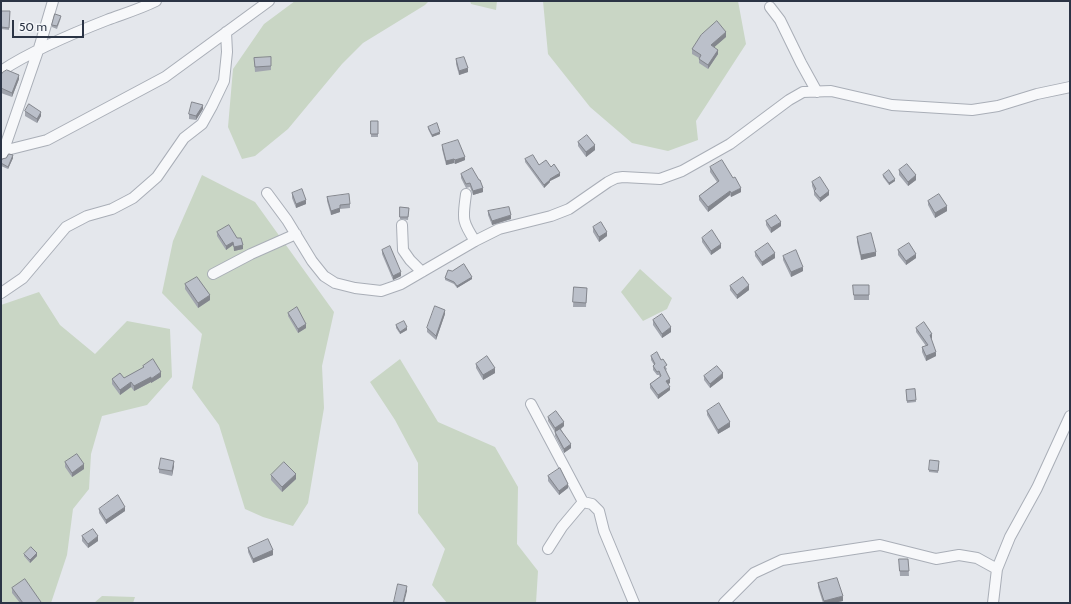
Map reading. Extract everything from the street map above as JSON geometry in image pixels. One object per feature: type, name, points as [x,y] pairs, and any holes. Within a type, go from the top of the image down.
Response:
[{"type":"street","points":[[2,154],[38,50],[53,1]]},
{"type":"street","points":[[1,71],[38,50],[105,21],[140,9],[156,1]]},
{"type":"street","points":[[2,154],[47,140],[158,81],[269,1]]},
{"type":"street","points":[[770,7],[780,20],[817,92]]},
{"type":"street","points":[[1,293],[23,278],[66,227],[87,216],[112,209],[134,198],[157,177],[184,138],[202,124],[224,81],[227,52],[226,32]]},
{"type":"street","points":[[267,193],[296,234],[312,261],[324,276],[335,283],[381,292],[402,284],[475,241],[499,229],[551,216],[569,209],[616,178],[660,179],[682,171],[730,144],[789,100],[803,92],[831,91],[892,105],[972,110],[998,106],[1037,94],[1070,87]]},
{"type":"street","points":[[466,194],[463,217],[465,226],[475,241]]},
{"type":"street","points":[[402,225],[403,250],[410,260],[422,272]]},
{"type":"street","points":[[212,274],[251,254],[296,234]]},
{"type":"street","points":[[531,404],[583,502],[592,504],[599,511],[604,531],[634,603]]},
{"type":"street","points":[[992,603],[996,569],[1010,537],[1037,488],[1070,416]]},
{"type":"street","points":[[548,549],[562,527],[583,502]]},
{"type":"street","points":[[724,603],[754,573],[782,560],[880,545],[919,556],[936,559],[959,555],[977,558],[996,569]]},
{"type":"green space","points":[[295,1],[429,1],[425,5],[363,43],[342,64],[288,129],[255,156],[242,159],[228,127],[233,69],[264,24]]},
{"type":"green space","points":[[470,1],[497,1],[496,10],[471,4]]},
{"type":"green space","points":[[543,1],[738,1],[746,44],[696,121],[698,140],[668,151],[632,143],[590,107],[548,54]]},
{"type":"green space","points":[[202,175],[255,202],[334,312],[322,366],[324,408],[308,503],[293,526],[263,517],[245,509],[219,425],[192,388],[202,334],[162,293],[173,241]]},
{"type":"green space","points":[[640,269],[672,298],[667,309],[643,321],[621,292]]},
{"type":"green space","points":[[39,292],[60,325],[95,354],[127,321],[170,329],[172,377],[147,405],[102,416],[91,454],[89,489],[73,509],[67,555],[51,603],[1,603],[1,305]]},
{"type":"green space","points":[[400,359],[438,422],[495,447],[518,487],[517,544],[538,571],[536,603],[447,603],[432,585],[445,549],[418,513],[418,463],[395,420],[370,382]]},
{"type":"green space","points":[[102,596],[135,597],[133,603],[94,603]]},
{"type":"building","points":[[2,11],[10,11],[9,28],[1,27]]},
{"type":"building","points":[[55,14],[61,16],[57,26],[52,25]]},
{"type":"building","points":[[717,21],[726,32],[711,45],[718,50],[708,65],[699,59],[701,55],[692,49],[701,35]]},
{"type":"building","points":[[271,57],[271,66],[255,67],[254,58]]},
{"type":"building","points":[[464,57],[468,68],[459,71],[456,59]]},
{"type":"building","points":[[7,70],[19,75],[12,93],[1,88],[2,73]]},
{"type":"building","points":[[192,102],[203,105],[196,116],[189,114]]},
{"type":"building","points":[[29,104],[41,112],[37,119],[25,111]]},
{"type":"building","points":[[371,121],[378,121],[378,134],[371,134]]},
{"type":"building","points":[[437,123],[440,132],[432,135],[428,127]]},
{"type":"building","points":[[587,135],[595,145],[586,152],[578,142]]},
{"type":"building","points":[[458,140],[465,157],[446,161],[442,145]]},
{"type":"building","points":[[9,154],[13,155],[8,167],[1,162],[2,159],[6,158]]},
{"type":"building","points":[[533,155],[539,165],[546,160],[551,167],[554,164],[560,173],[544,185],[525,159]]},
{"type":"building","points":[[722,160],[733,178],[735,177],[741,188],[731,193],[730,191],[708,207],[699,196],[719,181],[710,167]]},
{"type":"building","points":[[907,164],[916,175],[908,182],[899,170]]},
{"type":"building","points":[[472,168],[480,180],[483,188],[473,191],[470,183],[466,184],[461,174]]},
{"type":"building","points":[[889,170],[895,179],[889,183],[883,175]]},
{"type":"building","points":[[820,177],[829,191],[820,198],[814,191],[816,189],[812,182]]},
{"type":"building","points":[[302,189],[306,200],[296,204],[292,193]]},
{"type":"building","points":[[349,194],[350,204],[340,205],[340,208],[331,211],[327,197]]},
{"type":"building","points":[[939,194],[947,206],[935,213],[928,201]]},
{"type":"building","points":[[400,207],[409,208],[408,217],[400,217]]},
{"type":"building","points":[[509,207],[511,215],[492,221],[488,211]]},
{"type":"building","points":[[776,215],[781,222],[771,228],[766,221]]},
{"type":"building","points":[[601,222],[607,232],[599,237],[593,227]]},
{"type":"building","points":[[229,225],[237,238],[241,238],[243,245],[234,247],[233,242],[226,246],[217,232]]},
{"type":"building","points":[[712,230],[721,244],[711,251],[702,238]]},
{"type":"building","points":[[871,233],[876,252],[861,255],[857,237]]},
{"type":"building","points":[[768,243],[775,253],[762,262],[755,252]]},
{"type":"building","points":[[909,243],[916,254],[906,261],[898,250]]},
{"type":"building","points":[[390,246],[401,272],[393,276],[382,250]]},
{"type":"building","points":[[796,250],[803,267],[791,272],[783,256]]},
{"type":"building","points":[[464,264],[472,277],[457,286],[454,282],[445,278],[448,270],[452,271]]},
{"type":"building","points":[[197,277],[210,295],[198,303],[185,284]]},
{"type":"building","points":[[743,277],[749,285],[737,295],[730,286]]},
{"type":"building","points":[[853,285],[869,285],[869,295],[854,295]]},
{"type":"building","points":[[574,287],[587,288],[586,303],[573,302]]},
{"type":"building","points":[[435,306],[445,310],[436,336],[427,328]]},
{"type":"building","points":[[297,307],[306,324],[298,329],[288,313]]},
{"type":"building","points":[[662,314],[671,327],[662,334],[653,320]]},
{"type":"building","points":[[404,321],[407,327],[400,332],[396,325]]},
{"type":"building","points":[[924,322],[932,334],[930,335],[936,352],[926,356],[922,347],[928,345],[916,328]]},
{"type":"building","points":[[657,352],[661,360],[663,359],[667,365],[664,367],[670,379],[666,381],[670,387],[658,395],[650,384],[661,376],[659,371],[657,372],[653,366],[655,364],[651,356]]},
{"type":"building","points":[[487,356],[495,368],[483,375],[476,364]]},
{"type":"building","points":[[153,359],[161,372],[151,379],[151,377],[134,386],[131,382],[120,390],[112,379],[120,373],[124,378],[144,367],[143,366]]},
{"type":"building","points":[[717,366],[723,373],[710,384],[704,376]]},
{"type":"building","points":[[915,389],[916,400],[907,401],[906,390]]},
{"type":"building","points":[[719,403],[730,422],[718,430],[707,411]]},
{"type":"building","points":[[556,411],[564,422],[555,428],[548,417]]},
{"type":"building","points":[[560,429],[571,444],[564,449],[555,432]]},
{"type":"building","points":[[77,454],[84,464],[72,473],[65,462]]},
{"type":"building","points":[[161,458],[174,461],[172,471],[159,469]]},
{"type":"building","points":[[930,460],[939,461],[938,471],[929,470]]},
{"type":"building","points":[[284,462],[296,474],[282,487],[271,475]]},
{"type":"building","points":[[560,468],[568,484],[559,491],[548,476]]},
{"type":"building","points":[[118,495],[125,507],[106,520],[99,509]]},
{"type":"building","points":[[93,529],[98,536],[88,544],[82,536]]},
{"type":"building","points":[[268,539],[273,550],[253,559],[248,548]]},
{"type":"building","points":[[31,547],[37,553],[30,560],[24,554]]},
{"type":"building","points":[[899,559],[908,559],[909,571],[900,571]]},
{"type":"building","points":[[837,578],[843,596],[824,601],[818,583]]},
{"type":"building","points":[[25,579],[41,603],[23,603],[12,588]]},
{"type":"building","points":[[398,584],[407,586],[403,603],[394,602]]}]
